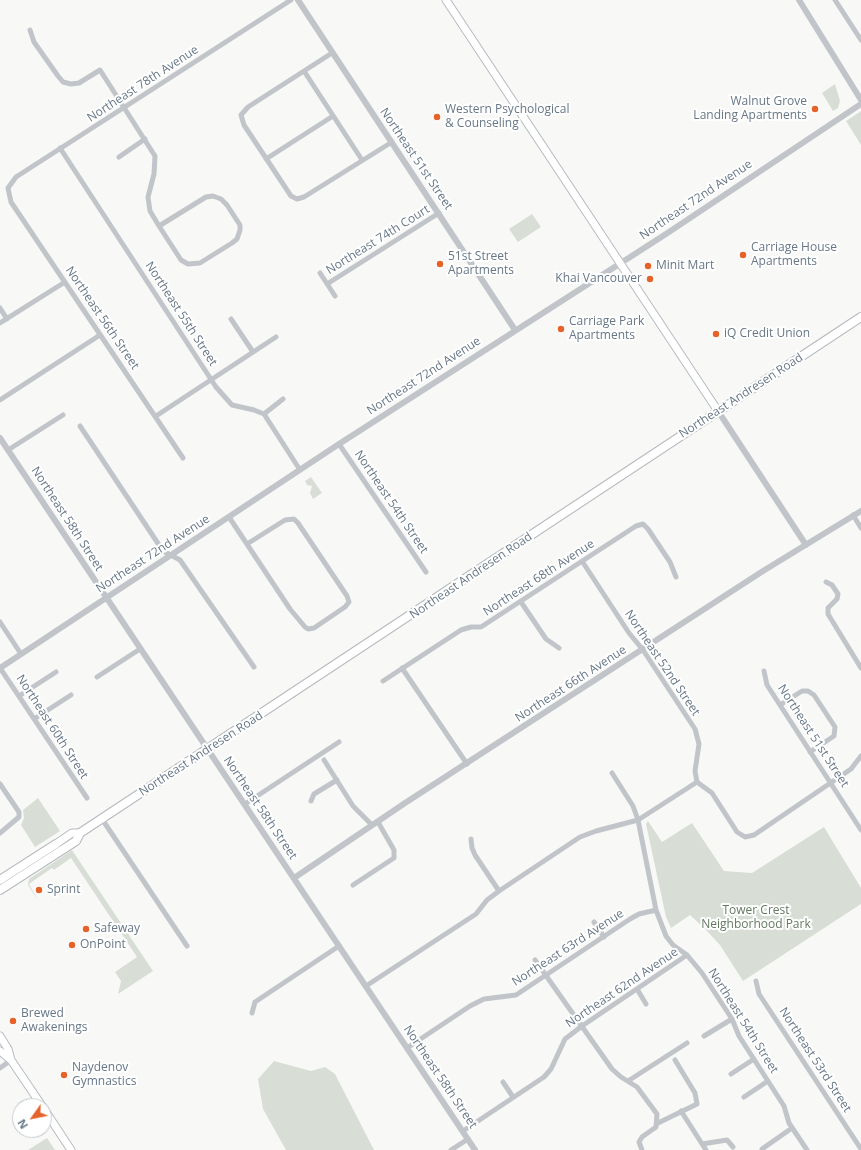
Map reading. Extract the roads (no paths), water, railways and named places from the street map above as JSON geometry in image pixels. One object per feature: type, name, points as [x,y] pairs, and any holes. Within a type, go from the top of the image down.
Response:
[{"type":"main road","points":[[446,0],[718,411]]},
{"type":"main road","name":"Northeast Andresen Road","points":[[0,890],[76,840],[80,833],[597,493],[861,317]]},
{"type":"main road","name":"Northeast Andresen Road","points":[[0,880],[72,833],[80,833]]},
{"type":"main road","points":[[0,1036],[8,1048],[12,1060],[37,1098]]},
{"type":"main road","points":[[0,1052],[12,1060]]},
{"type":"main road","points":[[52,1121],[71,1150]]},
{"type":"street","name":"Northeast 78th Avenue","points":[[8,188],[16,177],[291,0]]},
{"type":"street","name":"Northeast 51st Street","points":[[298,0],[515,330]]},
{"type":"street","points":[[799,0],[861,100]]},
{"type":"street","points":[[834,0],[861,40]]},
{"type":"street","points":[[30,30],[34,42],[63,82],[79,84],[100,70],[155,156],[154,174],[148,197],[150,211],[159,226],[181,260],[188,264],[200,263],[232,243],[238,235],[240,225],[221,198],[213,196],[206,197],[159,226]]},
{"type":"street","points":[[332,53],[248,107],[242,115],[244,125],[291,196],[297,198],[304,197],[392,142]]},
{"type":"street","points":[[304,71],[362,160]]},
{"type":"street","name":"Northeast 72nd Avenue","points":[[0,668],[339,444],[621,263],[861,104]]},
{"type":"street","points":[[266,158],[333,116]]},
{"type":"street","points":[[118,157],[145,139]]},
{"type":"street","name":"Northeast 55th Street","points":[[60,148],[224,398],[232,404],[264,414]]},
{"type":"street","name":"Northeast 56th Street","points":[[8,188],[11,202],[100,336],[114,353],[183,458]]},
{"type":"street","name":"Northeast 74th Court","points":[[327,284],[439,213]]},
{"type":"street","name":"Northeast 74th Court","points":[[320,273],[335,296]]},
{"type":"street","points":[[0,323],[65,282]]},
{"type":"street","points":[[0,308],[7,319]]},
{"type":"street","points":[[231,319],[253,352]]},
{"type":"street","points":[[0,400],[100,336]]},
{"type":"street","points":[[156,416],[276,337]]},
{"type":"street","points":[[283,399],[264,414],[300,470]]},
{"type":"street","points":[[718,411],[806,544]]},
{"type":"street","points":[[8,450],[63,415]]},
{"type":"street","points":[[80,426],[163,551],[180,560],[254,667]]},
{"type":"street","name":"Northeast 58th Street","points":[[0,438],[475,1150]]},
{"type":"street","name":"Northeast 54th Street","points":[[339,444],[426,572]]},
{"type":"street","name":"Northeast 66th Avenue","points":[[294,878],[466,764],[806,544],[861,511]]},
{"type":"street","points":[[853,515],[861,528]]},
{"type":"street","points":[[229,517],[290,609],[304,628],[308,629],[320,624],[345,607],[349,602],[347,596],[298,523],[291,518],[285,520],[247,544]]},
{"type":"street","name":"Northeast 68th Avenue","points":[[383,681],[461,630],[471,627],[481,627],[636,526],[643,524],[670,562],[676,577]]},
{"type":"street","name":"Northeast 52nd Street","points":[[582,561],[695,729],[700,744],[694,772],[697,782]]},
{"type":"street","points":[[826,582],[834,587],[838,596],[828,608],[828,614],[860,664]]},
{"type":"street","points":[[521,602],[546,639],[560,648]]},
{"type":"street","points":[[0,622],[21,654]]},
{"type":"street","points":[[97,677],[140,649]]},
{"type":"street","name":"Northeast 60th Street","points":[[0,668],[87,798]]},
{"type":"street","points":[[402,668],[466,764]]},
{"type":"street","name":"Northeast 51st Street","points":[[764,671],[765,681],[780,706],[861,830]]},
{"type":"street","points":[[19,696],[56,672]]},
{"type":"street","points":[[780,706],[802,691],[808,691],[814,695],[834,727],[834,736],[810,752]]},
{"type":"street","points":[[34,719],[71,695]]},
{"type":"street","points":[[245,804],[339,742]]},
{"type":"street","points":[[366,986],[476,914],[486,900],[580,837],[596,831],[638,820],[697,782],[712,793],[737,832],[745,837],[754,835],[830,783],[854,766],[861,756]]},
{"type":"street","points":[[324,760],[353,806],[372,826]]},
{"type":"street","name":"Northeast 54th Street","points":[[612,773],[632,806],[638,820],[656,910],[666,936],[673,945],[687,955],[702,973],[732,1019],[739,1036],[784,1106],[792,1128],[806,1150]]},
{"type":"street","points":[[311,801],[314,794],[337,780]]},
{"type":"street","points":[[0,784],[19,812],[17,821],[0,833]]},
{"type":"street","points":[[102,819],[187,946]]},
{"type":"street","points":[[353,885],[394,858],[394,851],[378,822]]},
{"type":"street","points":[[471,839],[475,855],[499,891]]},
{"type":"street","name":"Northeast 63rd Avenue","points":[[407,1048],[470,1006],[484,999],[516,995],[639,914],[656,910]]},
{"type":"street","points":[[594,922],[604,937]]},
{"type":"street","points":[[252,1013],[255,1002],[339,946]]},
{"type":"street","name":"Northeast 62nd Avenue","points":[[463,1131],[544,1077],[551,1069],[565,1039],[687,955]]},
{"type":"street","points":[[535,960],[612,1069],[642,1092],[657,1114],[658,1123]]},
{"type":"street","name":"Northeast 53rd Street","points":[[756,981],[759,994],[861,1149]]},
{"type":"street","points":[[637,989],[646,1004]]},
{"type":"street","points":[[704,1036],[732,1019]]},
{"type":"street","points":[[628,1081],[687,1043]]},
{"type":"street","points":[[731,1074],[754,1059]]},
{"type":"street","points":[[0,1068],[12,1060]]},
{"type":"street","points":[[642,1150],[639,1142],[642,1137],[656,1127],[658,1123],[697,1104],[695,1093],[675,1060]]},
{"type":"street","points":[[744,1097],[768,1081]]},
{"type":"street","points":[[503,1082],[513,1097]]},
{"type":"street","points":[[681,1111],[706,1150]]},
{"type":"street","points":[[762,1149],[792,1128]]},
{"type":"street","points":[[451,1150],[468,1139]]},
{"type":"street","points":[[702,1144],[727,1140],[733,1147]]},
{"type":"place","name":"Walnut Grove Landing Apartments","points":[[815,109]]},
{"type":"place","name":"Western Psychological & Counseling","points":[[437,117]]},
{"type":"place","name":"Carriage House Apartments","points":[[743,255]]},
{"type":"place","name":"51st Street Apartments","points":[[440,264]]},
{"type":"place","name":"Minit Mart","points":[[648,266]]},
{"type":"place","name":"Khai Vancouver","points":[[650,279]]},
{"type":"place","name":"Carriage Park Apartments","points":[[561,329]]},
{"type":"place","name":"iQ Credit Union","points":[[716,334]]},
{"type":"place","name":"Sprint","points":[[39,890]]},
{"type":"place","name":"Safeway","points":[[86,929]]},
{"type":"place","name":"OnPoint","points":[[72,945]]},
{"type":"place","name":"Brewed Awakenings","points":[[13,1021]]},
{"type":"place","name":"Naydenov Gymnastics","points":[[64,1075]]},
{"type":"park label","name":"Tower Crest Neighborhood Park","points":[[756,918]]}]
